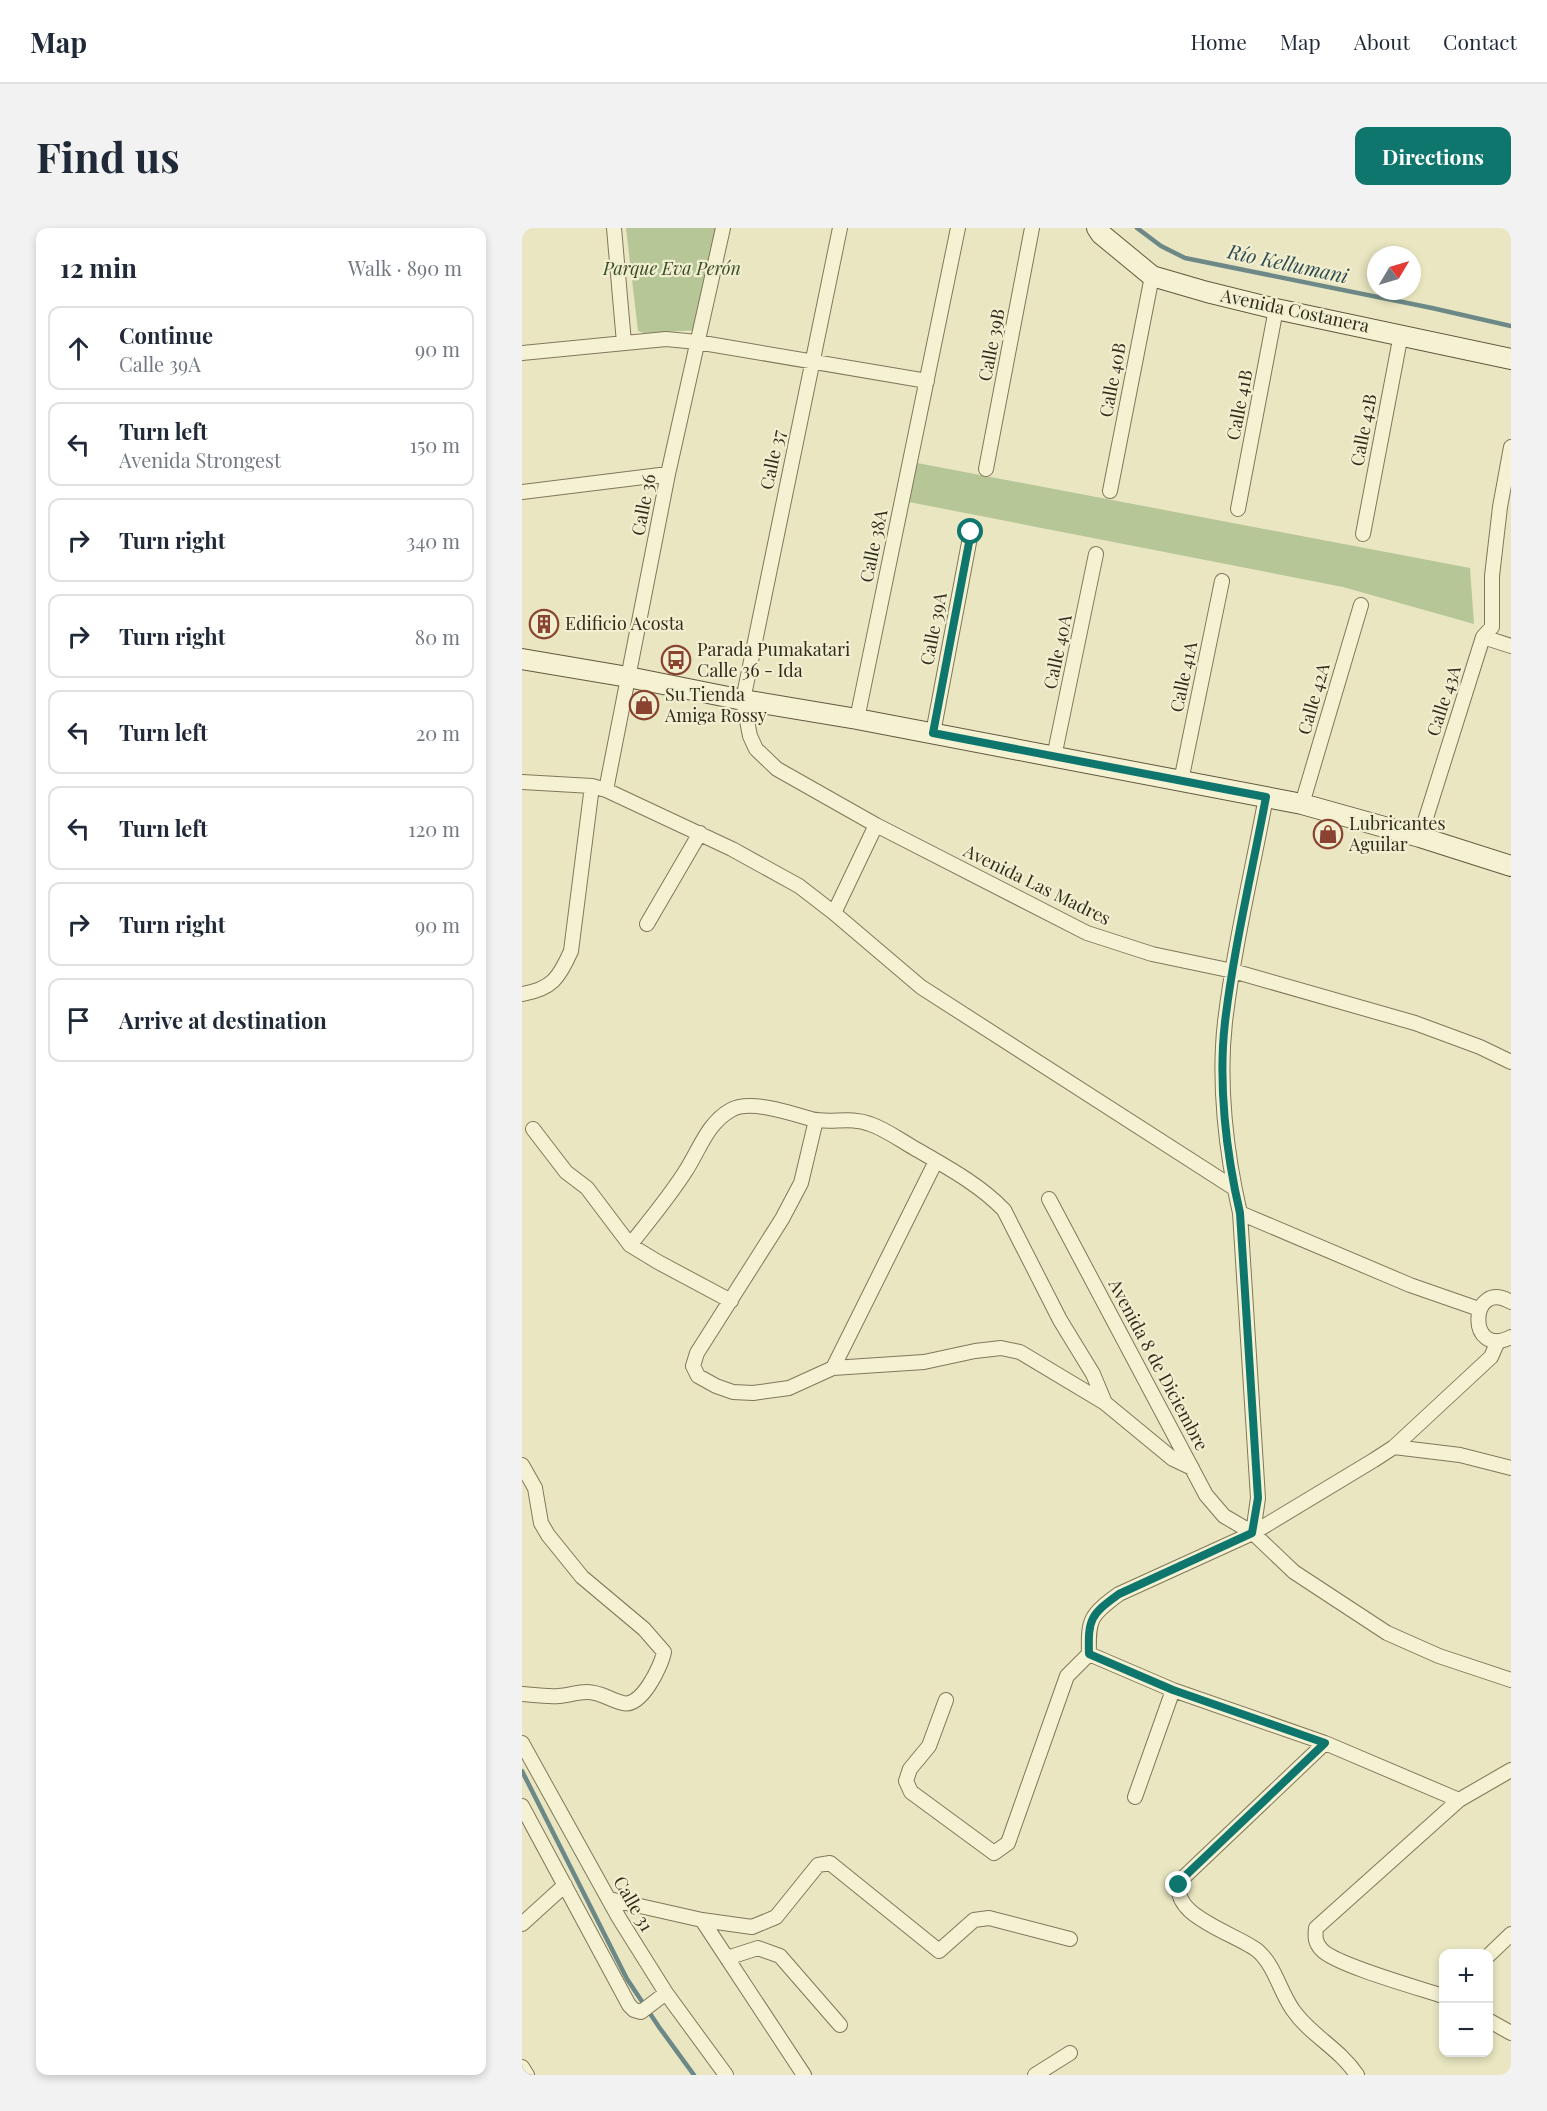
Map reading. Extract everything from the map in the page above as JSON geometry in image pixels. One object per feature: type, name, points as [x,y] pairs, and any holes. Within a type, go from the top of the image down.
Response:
[{"type":"main road","name":"Avenida Costanera","points":[[1097,228],[1101,234],[1152,276],[1276,309],[1511,359]]},
{"type":"main road","points":[[522,659],[743,700],[856,718],[1302,804],[1420,837],[1511,866]]},
{"type":"street","points":[[614,228],[624,343]]},
{"type":"street","name":"Calle 36","points":[[606,790],[668,474],[723,228]]},
{"type":"street","name":"Calle 37","points":[[743,700],[840,228]]},
{"type":"street","name":"Calle 38A","points":[[856,718],[958,228]]},
{"type":"street","name":"Calle 39B","points":[[986,469],[1032,228]]},
{"type":"street","name":"Calle 40B","points":[[1110,491],[1152,276]]},
{"type":"street","name":"Calle 41B","points":[[1238,509],[1276,309]]},
{"type":"street","name":"Calle 42B","points":[[1363,534],[1401,334]]},
{"type":"street","points":[[522,353],[666,339],[697,342],[927,381]]},
{"type":"street","name":"Calle 43A","points":[[1420,837],[1483,637],[1492,627],[1492,576],[1506,509],[1511,447]]},
{"type":"street","points":[[522,492],[668,474]]},
{"type":"street","name":"Calle 39A","points":[[933,733],[971,532]]},
{"type":"street","name":"Calle 40A","points":[[1054,757],[1096,554]]},
{"type":"street","name":"Calle 41A","points":[[1180,781],[1222,581]]},
{"type":"street","name":"Calle 42A","points":[[1302,804],[1361,605]]},
{"type":"street","points":[[1483,637],[1511,646]]},
{"type":"street","name":"Avenida Las Madres","points":[[743,700],[750,736],[756,749],[777,769],[876,825],[1087,933],[1152,954],[1233,971],[1415,1023],[1480,1047],[1511,1062]]},
{"type":"street","points":[[522,782],[592,786],[606,790],[700,833],[799,886],[921,987],[1234,1188]]},
{"type":"street","points":[[522,994],[543,990],[562,970],[571,951],[592,786]]},
{"type":"street","points":[[1252,1533],[1258,1498],[1240,1213],[1234,1188],[1224,1097],[1223,1065],[1225,1023],[1233,971],[1266,797]]},
{"type":"street","points":[[834,913],[876,825]]},
{"type":"street","points":[[647,924],[700,833]]},
{"type":"street","points":[[630,1245],[686,1171],[706,1134],[732,1108],[764,1107],[816,1120],[847,1119],[869,1123],[991,1196],[1004,1210],[1060,1320],[1094,1374],[1105,1403]]},
{"type":"street","points":[[816,1120],[801,1183],[782,1219],[697,1353],[693,1366],[698,1376],[733,1392],[753,1393],[789,1388],[833,1368],[924,1362],[1001,1348],[1020,1352],[1042,1363],[1105,1403],[1173,1459],[1192,1468]]},
{"type":"street","points":[[533,1129],[566,1172],[587,1188],[630,1245],[730,1301]]},
{"type":"street","points":[[833,1368],[936,1161]]},
{"type":"street","name":"Avenida 8 de Diciembre","points":[[1049,1199],[1206,1495],[1224,1516],[1252,1533],[1294,1572],[1387,1633],[1438,1656],[1511,1680]]},
{"type":"street","points":[[1240,1213],[1410,1285],[1479,1309]]},
{"type":"street","points":[[946,1700],[929,1746],[910,1769],[906,1781],[911,1792],[994,1853],[1008,1843],[1066,1676],[1089,1654],[1088,1627],[1099,1608],[1119,1594],[1252,1533],[1394,1447],[1491,1357],[1504,1339],[1484,1335],[1479,1329],[1477,1323],[1479,1309],[1488,1300],[1495,1298],[1511,1302]]},
{"type":"street","points":[[1394,1447],[1449,1453],[1511,1468]]},
{"type":"street","points":[[522,1465],[535,1488],[541,1522],[548,1535],[582,1578],[644,1629],[664,1652],[650,1684],[632,1703],[624,1704],[601,1694],[587,1692],[557,1696],[522,1694]]},
{"type":"street","points":[[1089,1654],[1173,1690],[1325,1743],[1459,1800]]},
{"type":"street","points":[[1135,1797],[1173,1690]]},
{"type":"street","name":"Calle 31","points":[[522,1743],[609,1899],[666,1993],[726,2075]]},
{"type":"street","points":[[1325,1743],[1184,1877],[1179,1885],[1178,1896],[1185,1905],[1212,1926],[1257,1951],[1269,1964],[1294,2013],[1336,2050],[1357,2075]]},
{"type":"street","points":[[1439,1995],[1340,1961],[1322,1951],[1314,1939],[1316,1928],[1459,1800],[1511,1770]]},
{"type":"street","points":[[522,1806],[629,2005],[641,2012],[666,1993]]},
{"type":"street","points":[[609,1899],[702,1920],[752,1927],[776,1917],[818,1865],[830,1863],[939,1951],[974,1920],[989,1918],[1070,1939]]},
{"type":"street","points":[[522,1924],[565,1885]]},
{"type":"street","points":[[702,1920],[804,2075]]},
{"type":"street","points":[[1493,1951],[1511,1934]]},
{"type":"street","points":[[727,1958],[758,1948],[780,1956],[840,2025]]},
{"type":"street","points":[[1493,2023],[1511,2033]]},
{"type":"street","points":[[1035,2075],[1070,2053]]},
{"type":"street","points":[[522,2067],[527,2075]]},
{"type":"green space","name":"Parque Eva Perón","points":[[626,228],[720,228],[701,330],[644,333],[638,331]]},
{"type":"green space","points":[[912,462],[1470,568],[1474,624],[1343,587],[904,501]]},
{"type":"waterway","name":"Río Kellumani","points":[[1137,228],[1161,246],[1185,258],[1511,326]]},
{"type":"waterway","points":[[522,1771],[627,1979],[694,2075]]},
{"type":"place","name":"Edificio Acosta","points":[[544,624]]},
{"type":"place","name":"Parada Pumakatari Calle 36 - Ida","points":[[676,660]]},
{"type":"place","name":"Su Tienda Amiga Rossy","points":[[644,705]]},
{"type":"place","name":"Lubricantes Aguilar","points":[[1328,834]]},
{"type":"route","points":[[971,532],[933,733],[1266,797],[1233,971],[1225,1023],[1223,1065],[1224,1097],[1234,1188],[1240,1213],[1255,1429],[1258,1498],[1252,1533],[1119,1594],[1099,1608],[1088,1627],[1089,1654],[1173,1690],[1325,1743],[1184,1877],[1179,1885]]}]
